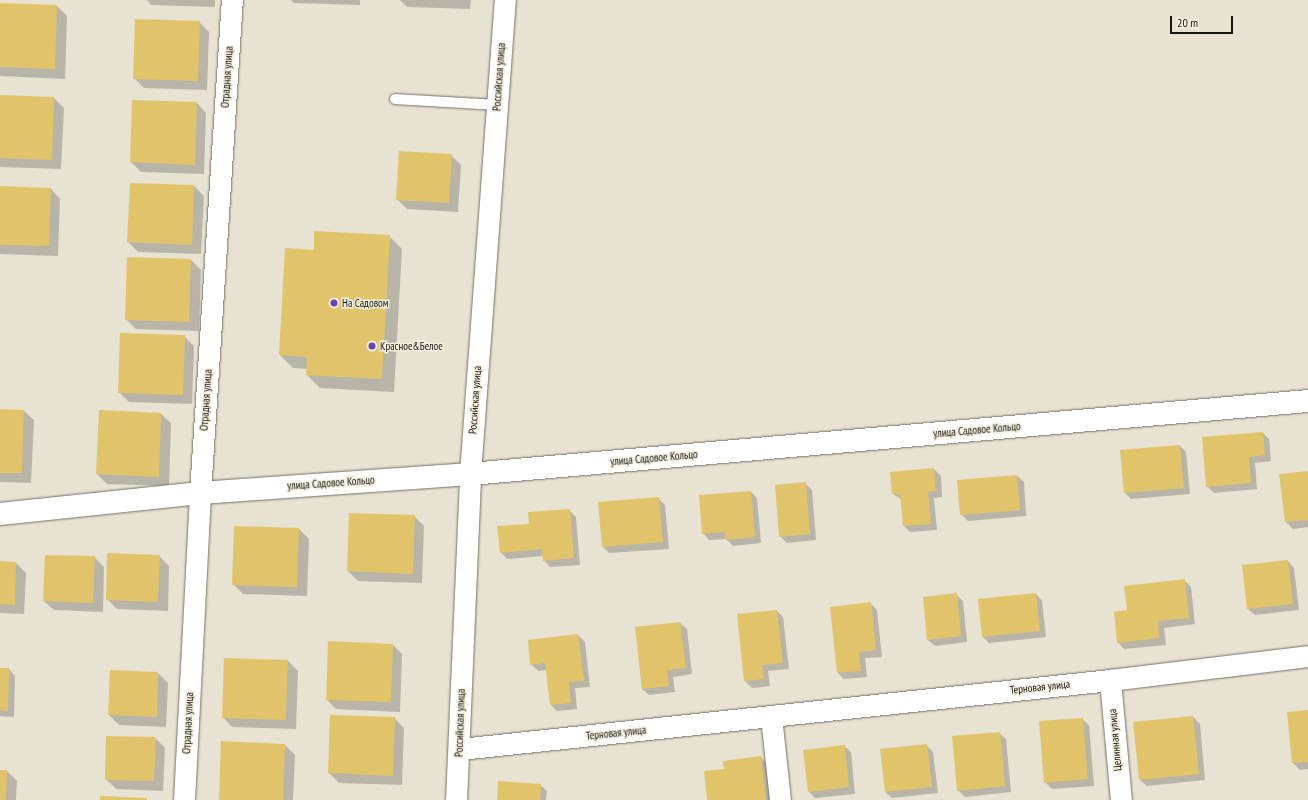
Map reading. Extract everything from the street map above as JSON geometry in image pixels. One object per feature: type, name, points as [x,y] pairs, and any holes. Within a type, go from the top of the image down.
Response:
[{"type":"street","name":"Отрадная улица","points":[[184,800],[200,493],[232,0]]},
{"type":"street","name":"Российская улица","points":[[456,800],[460,749],[470,474],[505,0]]},
{"type":"street","name":"улица Садовое Кольцо","points":[[0,514],[200,493],[470,474],[1308,401]]},
{"type":"street","name":"Терновая улица","points":[[460,749],[1110,680],[1308,656]]},
{"type":"street","name":"Целинная улица","points":[[1110,680],[1121,800]]},
{"type":"street","points":[[772,716],[780,800]]},
{"type":"lane","points":[[395,99],[497,105]]},
{"type":"building","points":[[0,3],[57,5],[55,69],[0,67]]},
{"type":"building","points":[[135,19],[200,21],[198,81],[133,79]]},
{"type":"building","points":[[0,95],[54,97],[52,160],[0,158]]},
{"type":"building","points":[[132,100],[197,102],[195,165],[130,162]]},
{"type":"building","points":[[399,151],[452,154],[449,203],[396,200]]},
{"type":"building","points":[[130,183],[194,185],[192,245],[127,242]]},
{"type":"building","points":[[0,186],[51,188],[49,246],[0,245]]},
{"type":"building","name":"На Садовом","points":[[314,231],[390,235],[382,379],[306,375],[307,357],[279,355],[285,248],[314,250]]},
{"type":"building","points":[[127,257],[191,259],[189,322],[125,320]]},
{"type":"building","points":[[120,333],[185,335],[183,395],[118,393]]},
{"type":"building","points":[[0,409],[24,410],[22,473],[0,473]]},
{"type":"building","points":[[99,410],[161,413],[159,477],[96,474]]},
{"type":"building","points":[[1263,432],[1265,455],[1249,457],[1251,483],[1206,487],[1202,437]]},
{"type":"building","points":[[1180,445],[1184,488],[1124,493],[1120,450]]},
{"type":"building","points":[[934,468],[936,491],[928,492],[931,524],[903,526],[900,494],[892,494],[890,472]]},
{"type":"building","points":[[1308,471],[1308,520],[1285,522],[1279,474]]},
{"type":"building","points":[[1017,475],[1020,510],[960,515],[957,480]]},
{"type":"building","points":[[806,482],[810,534],[779,537],[775,485]]},
{"type":"building","points":[[751,491],[755,537],[725,540],[725,532],[702,534],[699,495]]},
{"type":"building","points":[[659,497],[663,542],[602,547],[598,502]]},
{"type":"building","points":[[570,509],[574,558],[543,561],[542,549],[500,553],[497,526],[529,524],[528,512]]},
{"type":"building","points":[[349,513],[415,515],[413,574],[347,571]]},
{"type":"building","points":[[234,526],[299,528],[297,587],[232,585]]},
{"type":"building","points":[[107,553],[160,555],[158,602],[106,600]]},
{"type":"building","points":[[45,555],[95,556],[93,603],[43,601]]},
{"type":"building","points":[[1288,560],[1293,604],[1247,609],[1242,565]]},
{"type":"building","points":[[0,561],[16,562],[15,605],[0,604]]},
{"type":"building","points":[[1185,579],[1189,618],[1158,621],[1159,638],[1117,643],[1114,612],[1127,610],[1124,586]]},
{"type":"building","points":[[957,593],[961,636],[927,640],[923,597]]},
{"type":"building","points":[[1036,593],[1040,631],[982,637],[978,599]]},
{"type":"building","points":[[871,602],[876,650],[859,652],[861,671],[837,673],[830,607]]},
{"type":"building","points":[[777,610],[783,663],[762,665],[764,679],[744,681],[737,614]]},
{"type":"building","points":[[680,622],[686,668],[667,670],[669,686],[642,689],[635,627]]},
{"type":"building","points":[[578,634],[584,681],[569,682],[571,703],[550,705],[545,663],[530,665],[528,640]]},
{"type":"building","points":[[328,641],[393,644],[391,702],[326,700]]},
{"type":"building","points":[[224,658],[288,660],[286,720],[222,718]]},
{"type":"building","points":[[0,668],[9,668],[8,711],[0,710]]},
{"type":"building","points":[[110,670],[158,672],[157,717],[108,715]]},
{"type":"building","points":[[1308,710],[1308,762],[1292,763],[1287,712]]},
{"type":"building","points":[[330,715],[395,717],[393,776],[328,773]]},
{"type":"building","points":[[1193,716],[1199,774],[1139,780],[1133,722]]},
{"type":"building","points":[[1083,718],[1088,779],[1044,783],[1039,721]]},
{"type":"building","points":[[1000,732],[1005,786],[957,791],[952,736]]},
{"type":"building","points":[[106,736],[156,737],[154,781],[105,780]]},
{"type":"building","points":[[221,741],[285,744],[283,800],[219,800]]},
{"type":"building","points":[[927,744],[932,787],[885,792],[880,749]]},
{"type":"building","points":[[845,745],[849,787],[808,792],[803,750]]},
{"type":"building","points":[[761,756],[766,800],[707,800],[704,771],[724,769],[723,761]]},
{"type":"building","points":[[0,770],[7,770],[6,800],[0,800]]},
{"type":"building","points":[[498,781],[541,784],[540,800],[497,800]]},
{"type":"building","points":[[100,796],[147,798],[147,800],[100,800]]},
{"type":"place","name":"На Садовом","points":[[334,303]]},
{"type":"place","name":"Красное&Белое","points":[[372,346]]}]
